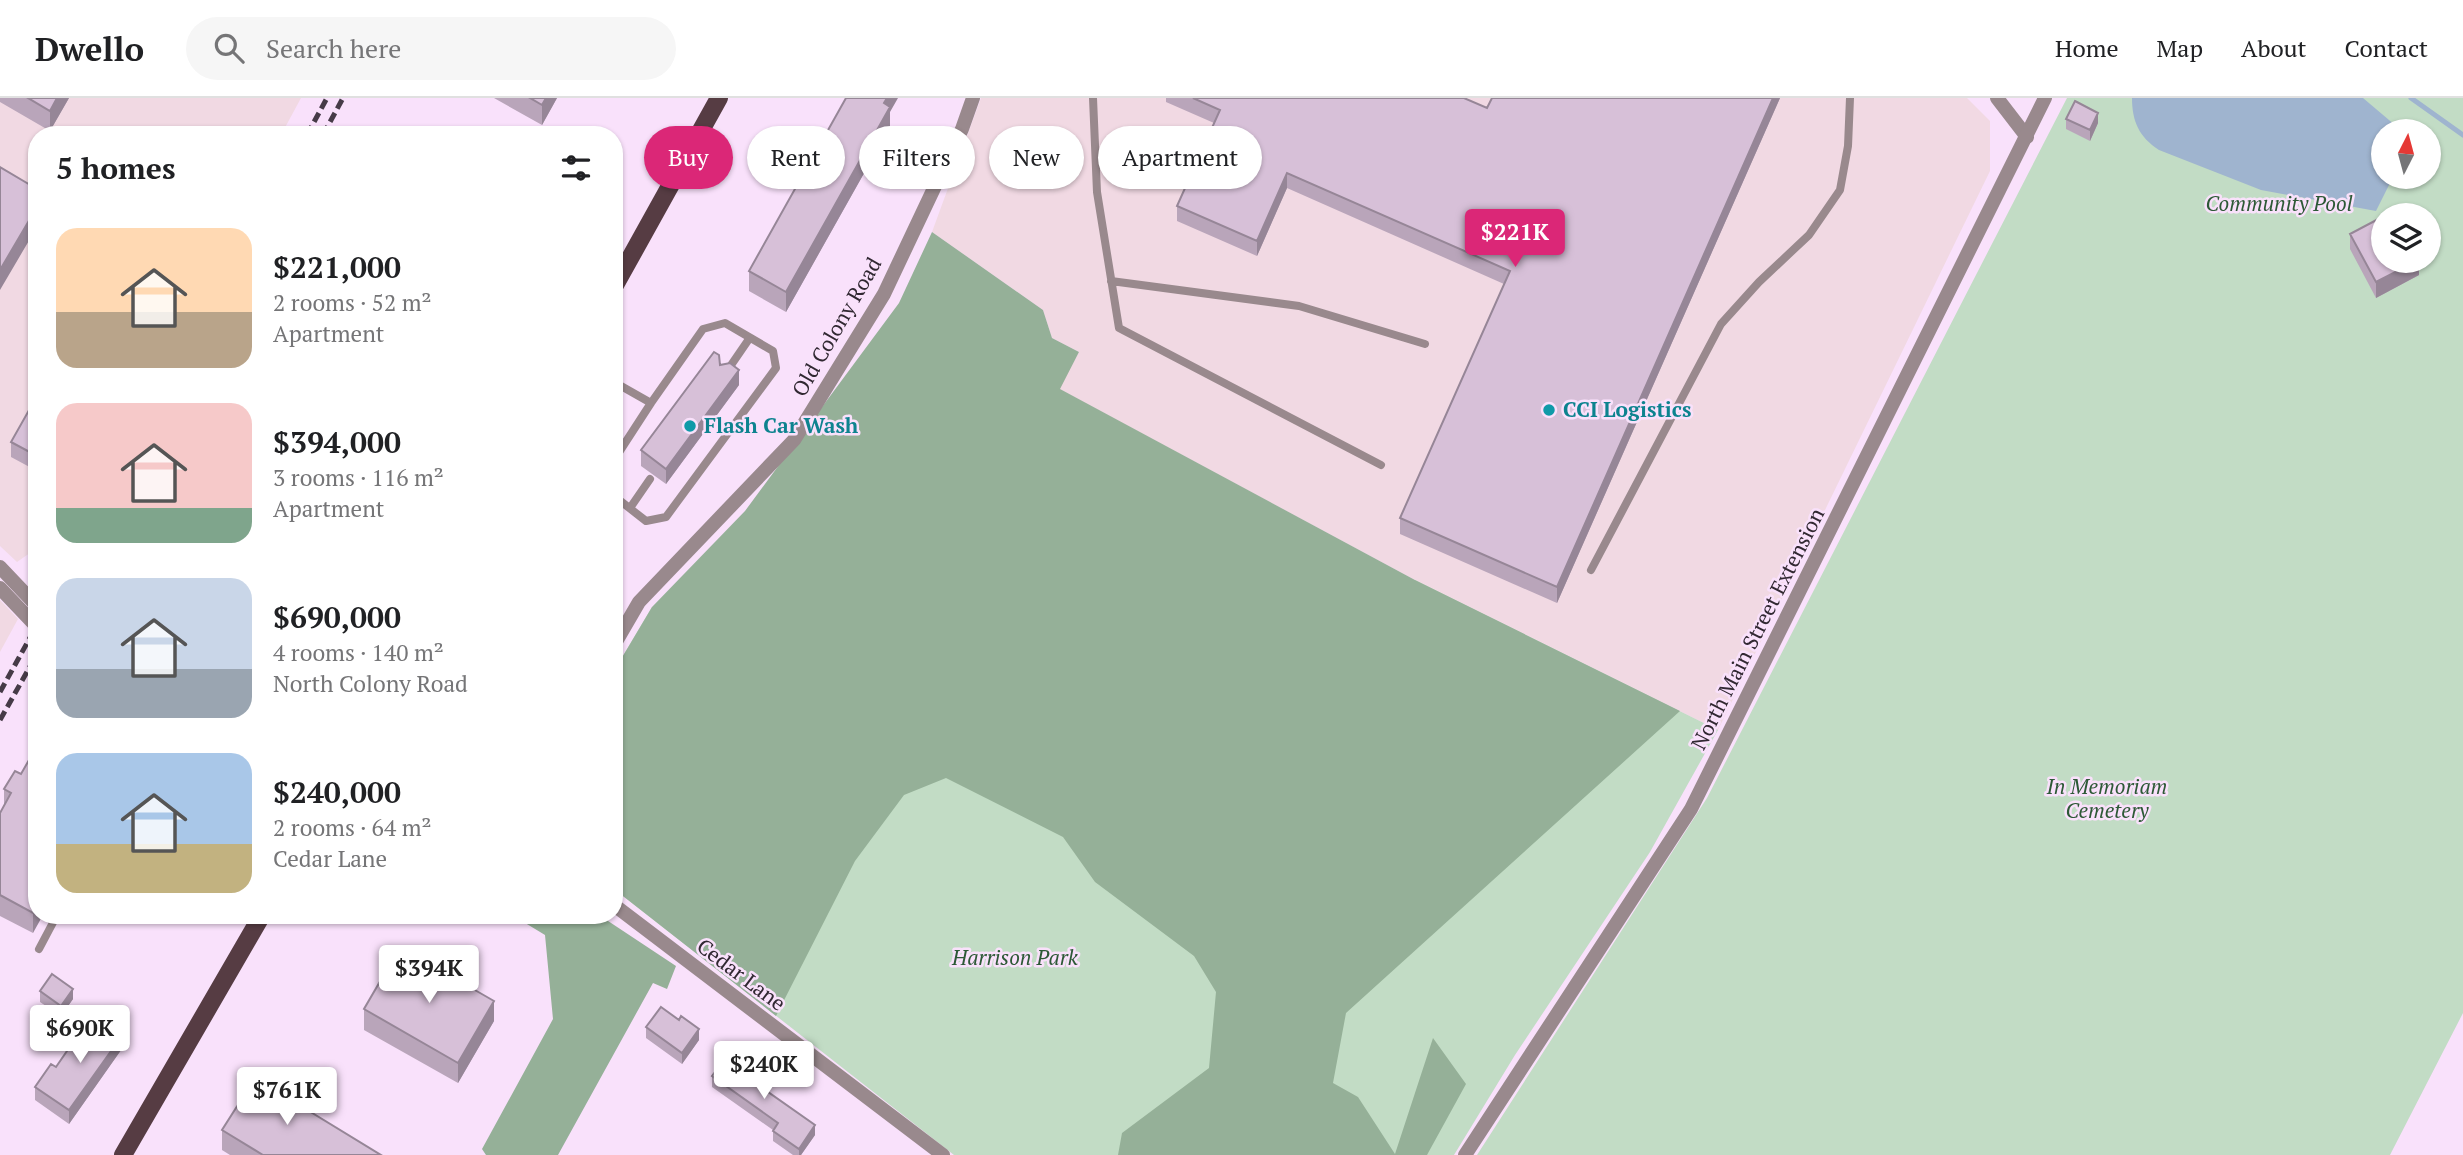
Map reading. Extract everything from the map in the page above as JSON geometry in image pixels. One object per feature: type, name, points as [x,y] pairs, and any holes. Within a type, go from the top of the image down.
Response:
[{"type":"main road","points":[[623,271],[719,98]]},
{"type":"main road","points":[[123,1155],[257,924]]},
{"type":"street","name":"Old Colony Road","points":[[623,630],[639,602],[794,440],[884,294],[962,130],[973,98]]},
{"type":"street","points":[[1997,98],[2026,137]]},
{"type":"street","name":"North Main Street Extension","points":[[1465,1155],[1691,809],[2045,98]]},
{"type":"street","points":[[0,567],[28,597]]},
{"type":"street","points":[[0,588],[28,618]]},
{"type":"street","name":"Cedar Lane","points":[[623,912],[943,1155]]},
{"type":"lane","points":[[1093,98],[1097,192],[1119,328],[1381,465]]},
{"type":"lane","points":[[1591,570],[1721,324],[1759,282],[1809,235],[1840,190],[1848,146],[1850,98]]},
{"type":"lane","points":[[1111,281],[1299,306],[1424,344]]},
{"type":"lane","points":[[623,446],[703,329],[725,323],[773,351],[776,368],[666,517],[646,520],[623,503]]},
{"type":"lane","points":[[724,375],[749,339]]},
{"type":"lane","points":[[623,387],[651,403]]},
{"type":"lane","points":[[630,508],[650,479]]},
{"type":"lane","points":[[39,949],[52,924]]},
{"type":"shaded area","points":[[0,98],[301,98],[286,126],[28,126],[28,554],[17,562],[0,546]]},
{"type":"shaded area","points":[[981,98],[1967,98],[1990,121],[1990,171],[1718,730],[1415,580],[1059,389],[1079,352],[1052,338],[1043,310],[932,232],[948,189],[975,189],[975,126],[971,126]]},
{"type":"shaded area","points":[[0,600],[18,619],[0,652]]},
{"type":"green space","name":"In Memoriam Cemetery","points":[[2067,98],[2463,98],[2463,1013],[2390,1155],[1477,1155],[1707,798]]},
{"type":"green space","points":[[932,232],[1043,310],[1052,338],[1079,352],[1060,389],[1415,580],[1680,711],[1346,1013],[1333,1083],[1358,1097],[1395,1154],[1433,1038],[1466,1084],[1427,1155],[1118,1155],[1122,1133],[1209,1068],[1216,992],[1194,956],[1095,882],[1063,837],[946,778],[904,795],[855,861],[776,1016],[623,896],[623,656],[652,607],[745,511],[899,303]]},
{"type":"green space","name":"Harrison Park","points":[[1415,580],[1718,730],[1650,852],[1515,1055],[1454,1155],[954,1155],[623,896],[623,656],[652,607]]},
{"type":"green space","points":[[527,924],[613,924],[676,966],[667,989],[653,983],[558,1155],[486,1155],[482,1149],[553,1019],[545,935]]},
{"type":"water","points":[[2132,98],[2363,98],[2388,119],[2371,119],[2371,189],[2387,189],[2380,203],[2371,203],[2371,210],[2261,190],[2159,150],[2146,140],[2133,114]]},
{"type":"building","points":[[28,98],[57,98],[50,111]]},
{"type":"building","points":[[530,98],[546,98],[542,105]]},
{"type":"building","points":[[846,98],[887,98],[884,103],[890,107],[879,126],[859,126],[859,162],[845,187],[845,126],[830,126]]},
{"type":"building","name":"CCI Logistics","points":[[1193,98],[1464,98],[1487,108],[1492,98],[1773,98],[1557,587],[1400,518],[1510,271],[1287,173],[1257,241],[1177,206],[1185,189],[1262,189],[1262,126],[1213,126],[1220,110]]},
{"type":"building","points":[[2075,101],[2098,113],[2090,130],[2066,119]]},
{"type":"building","points":[[0,167],[28,184],[28,222],[0,270]]},
{"type":"building","points":[[795,189],[844,189],[786,292],[749,271]]},
{"type":"building","points":[[2371,223],[2371,273],[2350,234]]},
{"type":"building","points":[[2371,273],[2394,273],[2376,282]]},
{"type":"building","name":"Flash Car Wash","points":[[714,352],[719,355],[720,365],[730,363],[739,370],[666,469],[641,450]]},
{"type":"building","points":[[28,412],[28,451],[11,442]]},
{"type":"building","points":[[28,762],[28,910],[0,895],[0,813],[11,793],[4,789],[15,771],[21,774]]},
{"type":"building","points":[[400,947],[494,1001],[458,1063],[364,1009]]},
{"type":"building","points":[[52,974],[73,989],[61,1006],[40,991]]},
{"type":"building","points":[[661,1007],[679,1020],[681,1016],[699,1029],[682,1053],[646,1027]]},
{"type":"building","points":[[108,1017],[126,1030],[69,1110],[35,1087],[51,1064],[56,1067],[76,1038],[87,1046]]},
{"type":"building","points":[[728,1055],[765,1082],[761,1087],[815,1125],[799,1149],[773,1131],[778,1123],[712,1076]]},
{"type":"building","points":[[255,1078],[381,1155],[263,1155],[222,1130]]},
{"type":"waterway","points":[[2411,98],[2463,135]]},
{"type":"railway","points":[[312,126],[327,98]]},
{"type":"railway","points":[[328,126],[343,98]]},
{"type":"railway","points":[[0,692],[28,641]]},
{"type":"railway","points":[[0,720],[28,670]]},
{"type":"place","name":"CCI Logistics","points":[[1549,410]]},
{"type":"place","name":"Flash Car Wash","points":[[690,426]]},
{"type":"park label","name":"Community Pool","points":[[2279,204]]}]
